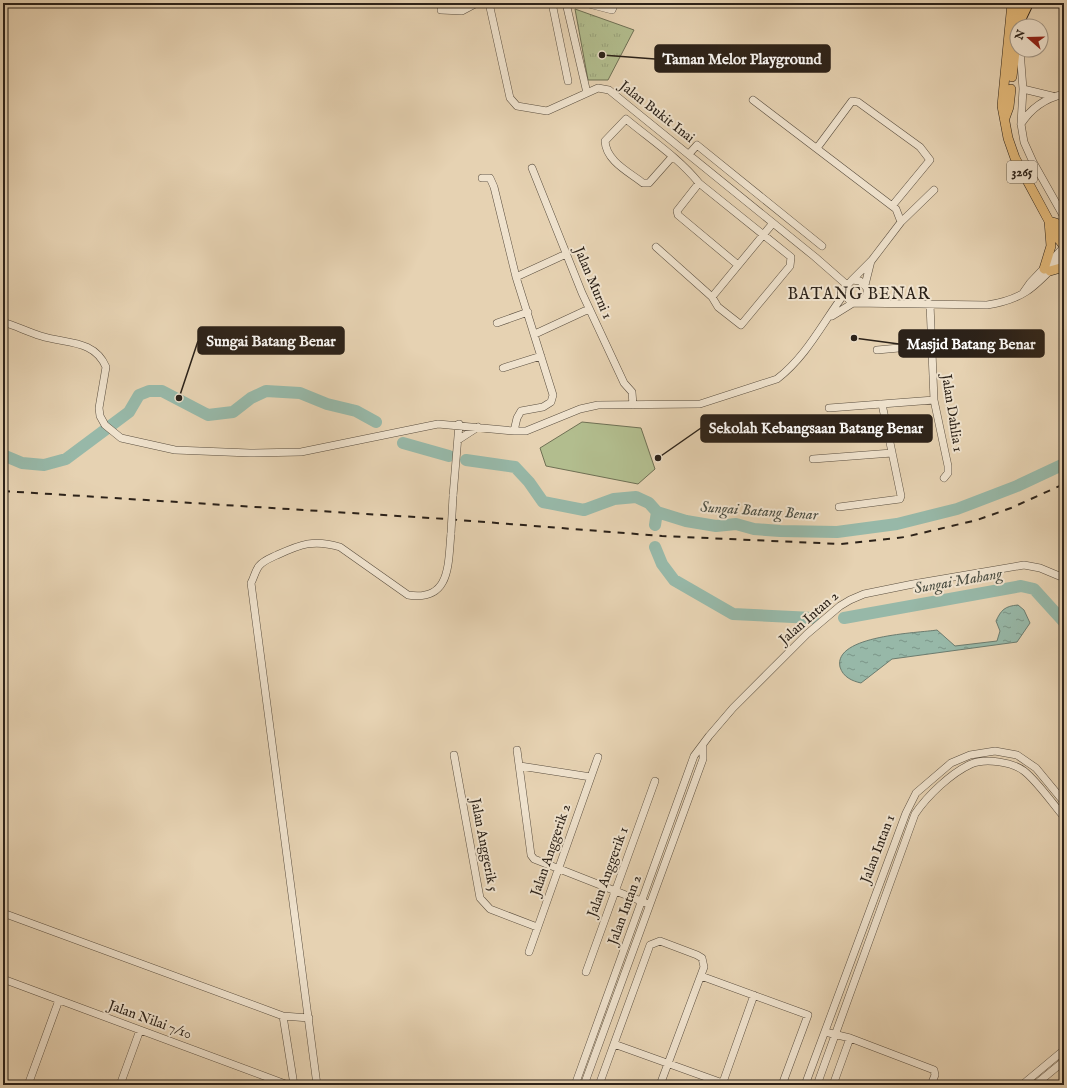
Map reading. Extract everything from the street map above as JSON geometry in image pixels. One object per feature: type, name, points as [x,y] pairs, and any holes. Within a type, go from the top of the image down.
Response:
[{"type":"highway","points":[[1022,18],[1028,3]]},
{"type":"main road","name":"3265","points":[[1012,3],[1002,106],[1008,138],[1015,158],[1049,224],[1064,247]]},
{"type":"main road","name":"3265","points":[[1019,18],[1020,3]]},
{"type":"main road","name":"3265","points":[[1004,119],[1009,107],[1015,58]]},
{"type":"main road","name":"3265","points":[[1049,224],[1056,223],[1064,232]]},
{"type":"main road","points":[[1049,224],[1051,246],[1047,270],[1064,267]]},
{"type":"street","points":[[441,10],[462,11],[477,3]]},
{"type":"street","name":"Jalan Bukit Inai","points":[[489,3],[510,98],[517,106],[547,111],[598,88],[609,90],[773,223],[850,282]]},
{"type":"street","points":[[552,3],[568,81]]},
{"type":"street","points":[[566,3],[587,93]]},
{"type":"street","points":[[585,3],[612,10],[615,3]]},
{"type":"street","points":[[1021,58],[1023,89],[1021,124],[1024,142],[1033,162],[1064,217]]},
{"type":"street","points":[[1023,89],[1052,96]]},
{"type":"street","points":[[1021,124],[1033,108],[1052,96],[1064,94]]},
{"type":"street","points":[[753,100],[892,206],[899,214],[901,222]]},
{"type":"street","points":[[817,148],[852,101],[858,102],[920,147],[930,160],[892,206]]},
{"type":"street","points":[[656,247],[712,297],[718,307],[741,325],[788,269],[791,257],[699,184],[692,174],[672,157],[626,119],[606,141],[606,149],[610,157],[643,183],[649,183],[672,157]]},
{"type":"street","points":[[689,154],[697,145],[822,246]]},
{"type":"street","name":"Jalan Murni 1","points":[[532,168],[589,310],[624,383],[632,392],[633,406]]},
{"type":"street","points":[[482,178],[490,178],[494,187],[516,278],[535,334],[553,395],[551,402],[543,407],[522,411],[517,418],[514,431]]},
{"type":"street","points":[[699,184],[677,211],[678,215],[738,265]]},
{"type":"street","points":[[3,322],[42,336],[75,342],[96,352],[106,367],[99,408],[100,416],[105,425],[112,432],[121,438],[139,443],[175,450],[222,453],[284,453],[338,446],[438,424],[459,424],[514,431],[526,431],[580,409],[598,406],[700,404],[777,379],[795,363],[830,317],[850,282],[872,260],[901,222],[934,190]]},
{"type":"street","points":[[712,297],[773,223]]},
{"type":"street","points":[[845,293],[848,300],[856,303],[887,302],[987,305],[1012,300],[1023,293],[1032,290],[1064,247]]},
{"type":"street","points":[[516,278],[566,254]]},
{"type":"street","points":[[1047,270],[1064,256]]},
{"type":"street","points":[[830,317],[865,299],[872,260]]},
{"type":"street","points":[[850,282],[860,281],[866,288],[887,302]]},
{"type":"street","name":"Jalan Dahlia 1","points":[[930,304],[934,400],[948,466],[948,473],[944,478]]},
{"type":"street","points":[[535,334],[589,310]]},
{"type":"street","points":[[497,323],[528,312]]},
{"type":"street","points":[[877,350],[932,345]]},
{"type":"street","points":[[503,368],[541,356]]},
{"type":"street","points":[[829,408],[934,400]]},
{"type":"street","points":[[839,507],[895,501],[900,499],[901,496],[882,404]]},
{"type":"street","points":[[438,424],[453,431],[458,440]]},
{"type":"street","points":[[318,1085],[251,583],[260,566],[266,560],[299,544],[312,542],[330,543],[340,547],[408,595],[428,595],[440,587],[446,578],[459,424]]},
{"type":"street","points":[[458,440],[478,427]]},
{"type":"street","points":[[813,459],[892,453]]},
{"type":"street","name":"Jalan Intan 2","points":[[575,1085],[694,756],[703,747],[733,708],[807,634],[840,606],[864,594],[1024,565],[1063,577]]},
{"type":"street","name":"Jalan Intan 2","points":[[584,1085],[703,759],[703,747]]},
{"type":"street","points":[[518,750],[531,855],[534,859],[650,904]]},
{"type":"street","name":"Jalan Intan 1","points":[[805,1085],[906,813],[916,793],[952,763],[970,755],[995,751],[1017,755],[1036,768],[1064,802]]},
{"type":"street","name":"Jalan Anggerik 5","points":[[454,755],[480,898],[490,909],[538,927]]},
{"type":"street","name":"Jalan Anggerik 2","points":[[529,952],[598,756]]},
{"type":"street","name":"Jalan Intan 1","points":[[817,1085],[915,814],[933,792],[972,764],[982,761],[1016,766],[1026,772],[1064,818]]},
{"type":"street","points":[[520,766],[591,777]]},
{"type":"street","name":"Jalan Anggerik 1","points":[[586,972],[655,781]]},
{"type":"street","points":[[3,913],[283,1016],[309,1018]]},
{"type":"street","points":[[599,1085],[650,945],[660,941],[697,955],[702,958],[704,966],[660,1085]]},
{"type":"street","points":[[701,976],[808,1015],[782,1085]]},
{"type":"street","name":"Jalan Nilai 7/10","points":[[3,979],[288,1085]]},
{"type":"street","points":[[614,1044],[724,1084],[754,995]]},
{"type":"street","points":[[28,1085],[60,1000]]},
{"type":"street","points":[[283,1016],[294,1085]]},
{"type":"street","points":[[120,1085],[140,1030]]},
{"type":"street","points":[[824,1032],[850,1038],[934,1070],[935,1075],[931,1085]]},
{"type":"street","points":[[833,1085],[850,1038]]},
{"type":"street","points":[[1022,1085],[1064,1050]]},
{"type":"street","points":[[1035,1085],[1064,1061]]},
{"type":"green space","points":[[575,9],[634,30],[608,80],[588,80]]},
{"type":"green space","points":[[582,422],[641,428],[655,469],[638,484],[546,466],[540,448]]},
{"type":"water","points":[[1018,605],[1024,610],[1030,623],[1017,642],[892,659],[861,683],[848,678],[841,670],[841,656],[850,648],[863,642],[879,638],[937,630],[955,646],[997,641],[1000,631],[996,621],[998,617],[1004,609],[1010,606]]},
{"type":"waterway","name":"Sungai Batang Benar","points":[[3,455],[22,463],[44,465],[66,459],[129,412],[139,395],[149,391],[162,391],[208,415],[233,412],[251,398],[266,391],[300,393],[327,404],[356,411],[376,422]]},
{"type":"waterway","name":"Sungai Batang Benar","points":[[403,443],[449,456]]},
{"type":"waterway","name":"Sungai Batang Benar","points":[[466,460],[515,467],[529,482],[543,502],[584,510],[614,499],[636,497],[649,503],[657,512],[686,521],[716,526],[736,524],[754,529],[780,531],[837,532],[897,524],[957,509],[1017,486],[1064,464]]},
{"type":"waterway","name":"Sungai Mahang","points":[[655,525],[657,512]]},
{"type":"waterway","name":"Sungai Mahang","points":[[655,547],[662,564],[674,580],[733,614],[813,618]]},
{"type":"waterway","name":"Sungai Mahang","points":[[844,618],[1021,586],[1034,589],[1064,622]]},
{"type":"railway","points":[[3,491],[446,519],[662,536],[841,544],[905,537],[977,520],[1011,508],[1064,484]]},
{"type":"place","name":"Taman Melor Playground","points":[[602,55]]},
{"type":"place","name":"Masjid Batang Benar","points":[[854,338]]},
{"type":"place","name":"Sungai Batang Benar","points":[[179,398]]},
{"type":"place","name":"Sekolah Kebangsaan Batang Benar","points":[[658,458]]},
{"type":"district","name":"BATANG BENAR","points":[[859,295]]}]
